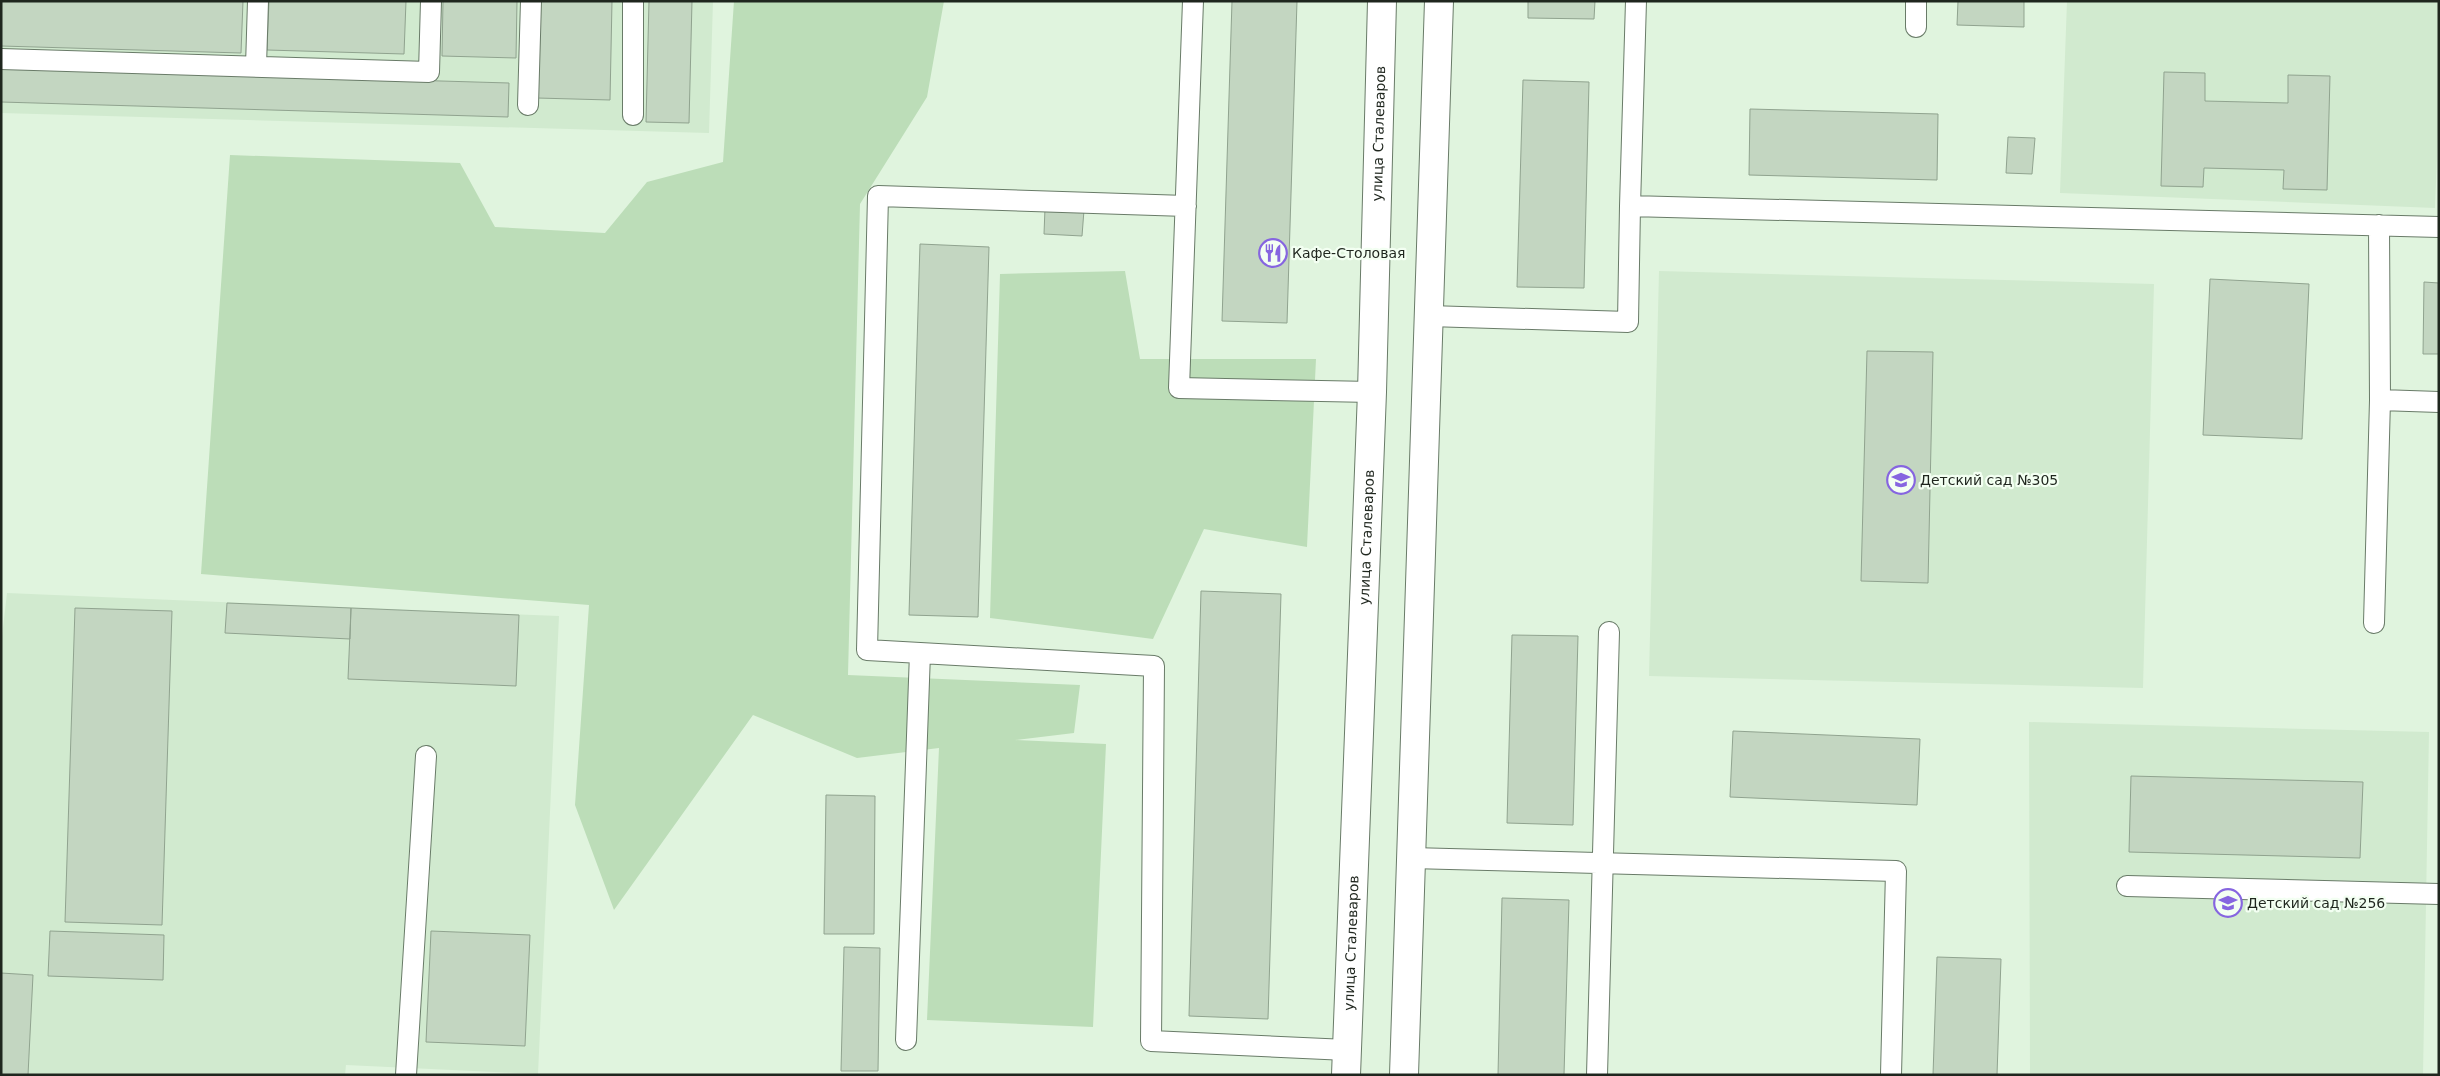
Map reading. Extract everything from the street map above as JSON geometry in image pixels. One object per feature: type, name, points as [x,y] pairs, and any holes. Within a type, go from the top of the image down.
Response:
[{"type":"street","name":"улица Сталеваров","points":[[1347,1062],[1372,392],[1382,1]]},
{"type":"street","points":[[1404,1075],[1439,1]]},
{"type":"lane","points":[[256,66],[258,1]]},
{"type":"lane","points":[[1,60],[429,72],[431,1]]},
{"type":"lane","points":[[528,105],[531,1]]},
{"type":"lane","points":[[633,1],[633,115]]},
{"type":"lane","points":[[1193,1],[1179,388],[1372,392]]},
{"type":"lane","points":[[1429,316],[1628,322],[1636,1]]},
{"type":"lane","points":[[1916,1],[1916,27]]},
{"type":"lane","points":[[1186,206],[878,196],[867,650],[1154,666],[1151,1041],[1347,1062]]},
{"type":"lane","points":[[1630,206],[2439,226]]},
{"type":"lane","points":[[2374,622],[2380,400],[2380,225]]},
{"type":"lane","points":[[2380,400],[2439,402]]},
{"type":"lane","points":[[1597,1075],[1609,632]]},
{"type":"lane","points":[[906,1040],[920,653]]},
{"type":"lane","points":[[406,1075],[426,756]]},
{"type":"lane","points":[[1411,858],[1896,871],[1891,1075]]},
{"type":"lane","points":[[2126,886],[2439,894]]},
{"type":"shaded area","points":[[1,1],[713,1],[709,133],[1,113]]},
{"type":"shaded area","points":[[734,1],[944,1],[927,97],[860,204],[848,675],[1080,685],[1074,733],[1015,740],[1106,744],[1093,1027],[927,1020],[939,748],[857,758],[753,715],[614,910],[575,805],[589,605],[201,574],[230,155],[460,163],[495,227],[605,233],[647,182],[723,162]]},
{"type":"shaded area","points":[[2067,1],[2439,1],[2439,104],[2435,208],[2060,193]]},
{"type":"shaded area","points":[[1125,271],[1140,359],[1316,359],[1307,547],[1204,529],[1153,639],[990,618],[1000,274]]},
{"type":"shaded area","name":"Детский сад №305","points":[[1659,271],[2154,284],[2143,688],[1649,676]]},
{"type":"shaded area","points":[[7,593],[559,616],[538,1074],[346,1065],[345,1075],[1,1075],[1,645]]},
{"type":"shaded area","name":"Детский сад №256","points":[[2029,722],[2429,732],[2423,1075],[2030,1075]]},
{"type":"building","points":[[1,1],[243,1],[241,53],[1,46]]},
{"type":"building","points":[[269,1],[406,1],[404,54],[267,50]]},
{"type":"building","points":[[443,1],[517,1],[516,58],[442,56]]},
{"type":"building","points":[[540,1],[612,1],[610,100],[537,98]]},
{"type":"building","points":[[649,1],[692,1],[689,123],[646,122]]},
{"type":"building","points":[[1232,1],[1297,1],[1287,323],[1222,321]]},
{"type":"building","points":[[1528,1],[1595,1],[1594,19],[1528,18]]},
{"type":"building","points":[[1958,1],[2024,1],[2024,27],[1957,25]]},
{"type":"building","points":[[1,68],[509,83],[508,117],[1,102]]},
{"type":"building","points":[[2164,72],[2205,73],[2205,101],[2288,103],[2288,75],[2330,76],[2327,190],[2283,189],[2284,170],[2204,168],[2203,187],[2161,186]]},
{"type":"building","points":[[1523,80],[1589,82],[1584,288],[1517,287]]},
{"type":"building","points":[[1750,109],[1938,114],[1937,180],[1749,175]]},
{"type":"building","points":[[2008,137],[2035,138],[2032,174],[2006,173]]},
{"type":"building","points":[[1045,208],[1084,210],[1082,236],[1044,234]]},
{"type":"building","points":[[920,244],[989,247],[978,617],[909,615]]},
{"type":"building","points":[[2210,279],[2309,284],[2302,439],[2203,435]]},
{"type":"building","points":[[2424,282],[2439,283],[2439,354],[2423,354]]},
{"type":"building","points":[[1867,351],[1933,352],[1928,583],[1861,581]]},
{"type":"building","points":[[1201,591],[1281,594],[1268,1019],[1189,1016]]},
{"type":"building","points":[[227,603],[351,608],[350,639],[225,633]]},
{"type":"building","points":[[75,608],[172,611],[162,925],[65,922]]},
{"type":"building","points":[[351,608],[519,615],[516,686],[348,679]]},
{"type":"building","points":[[1512,635],[1578,636],[1573,825],[1507,823]]},
{"type":"building","points":[[1733,731],[1920,739],[1917,805],[1730,797]]},
{"type":"building","points":[[2131,776],[2363,782],[2360,858],[2129,852]]},
{"type":"building","points":[[826,795],[875,796],[874,934],[824,934]]},
{"type":"building","points":[[1502,898],[1569,900],[1564,1075],[1498,1075]]},
{"type":"building","points":[[50,931],[164,935],[163,980],[48,976]]},
{"type":"building","points":[[431,931],[530,935],[525,1046],[426,1042]]},
{"type":"building","points":[[844,947],[880,948],[878,1071],[841,1071]]},
{"type":"building","points":[[1937,957],[2001,959],[1997,1075],[1933,1075]]},
{"type":"building","points":[[1,973],[33,975],[28,1075],[1,1075]]},
{"type":"place","name":"Кафе-Столовая","points":[[1273,253]]},
{"type":"place","name":"Детский сад №305","points":[[1901,480]]},
{"type":"place","name":"Детский сад №256","points":[[2228,903]]}]
